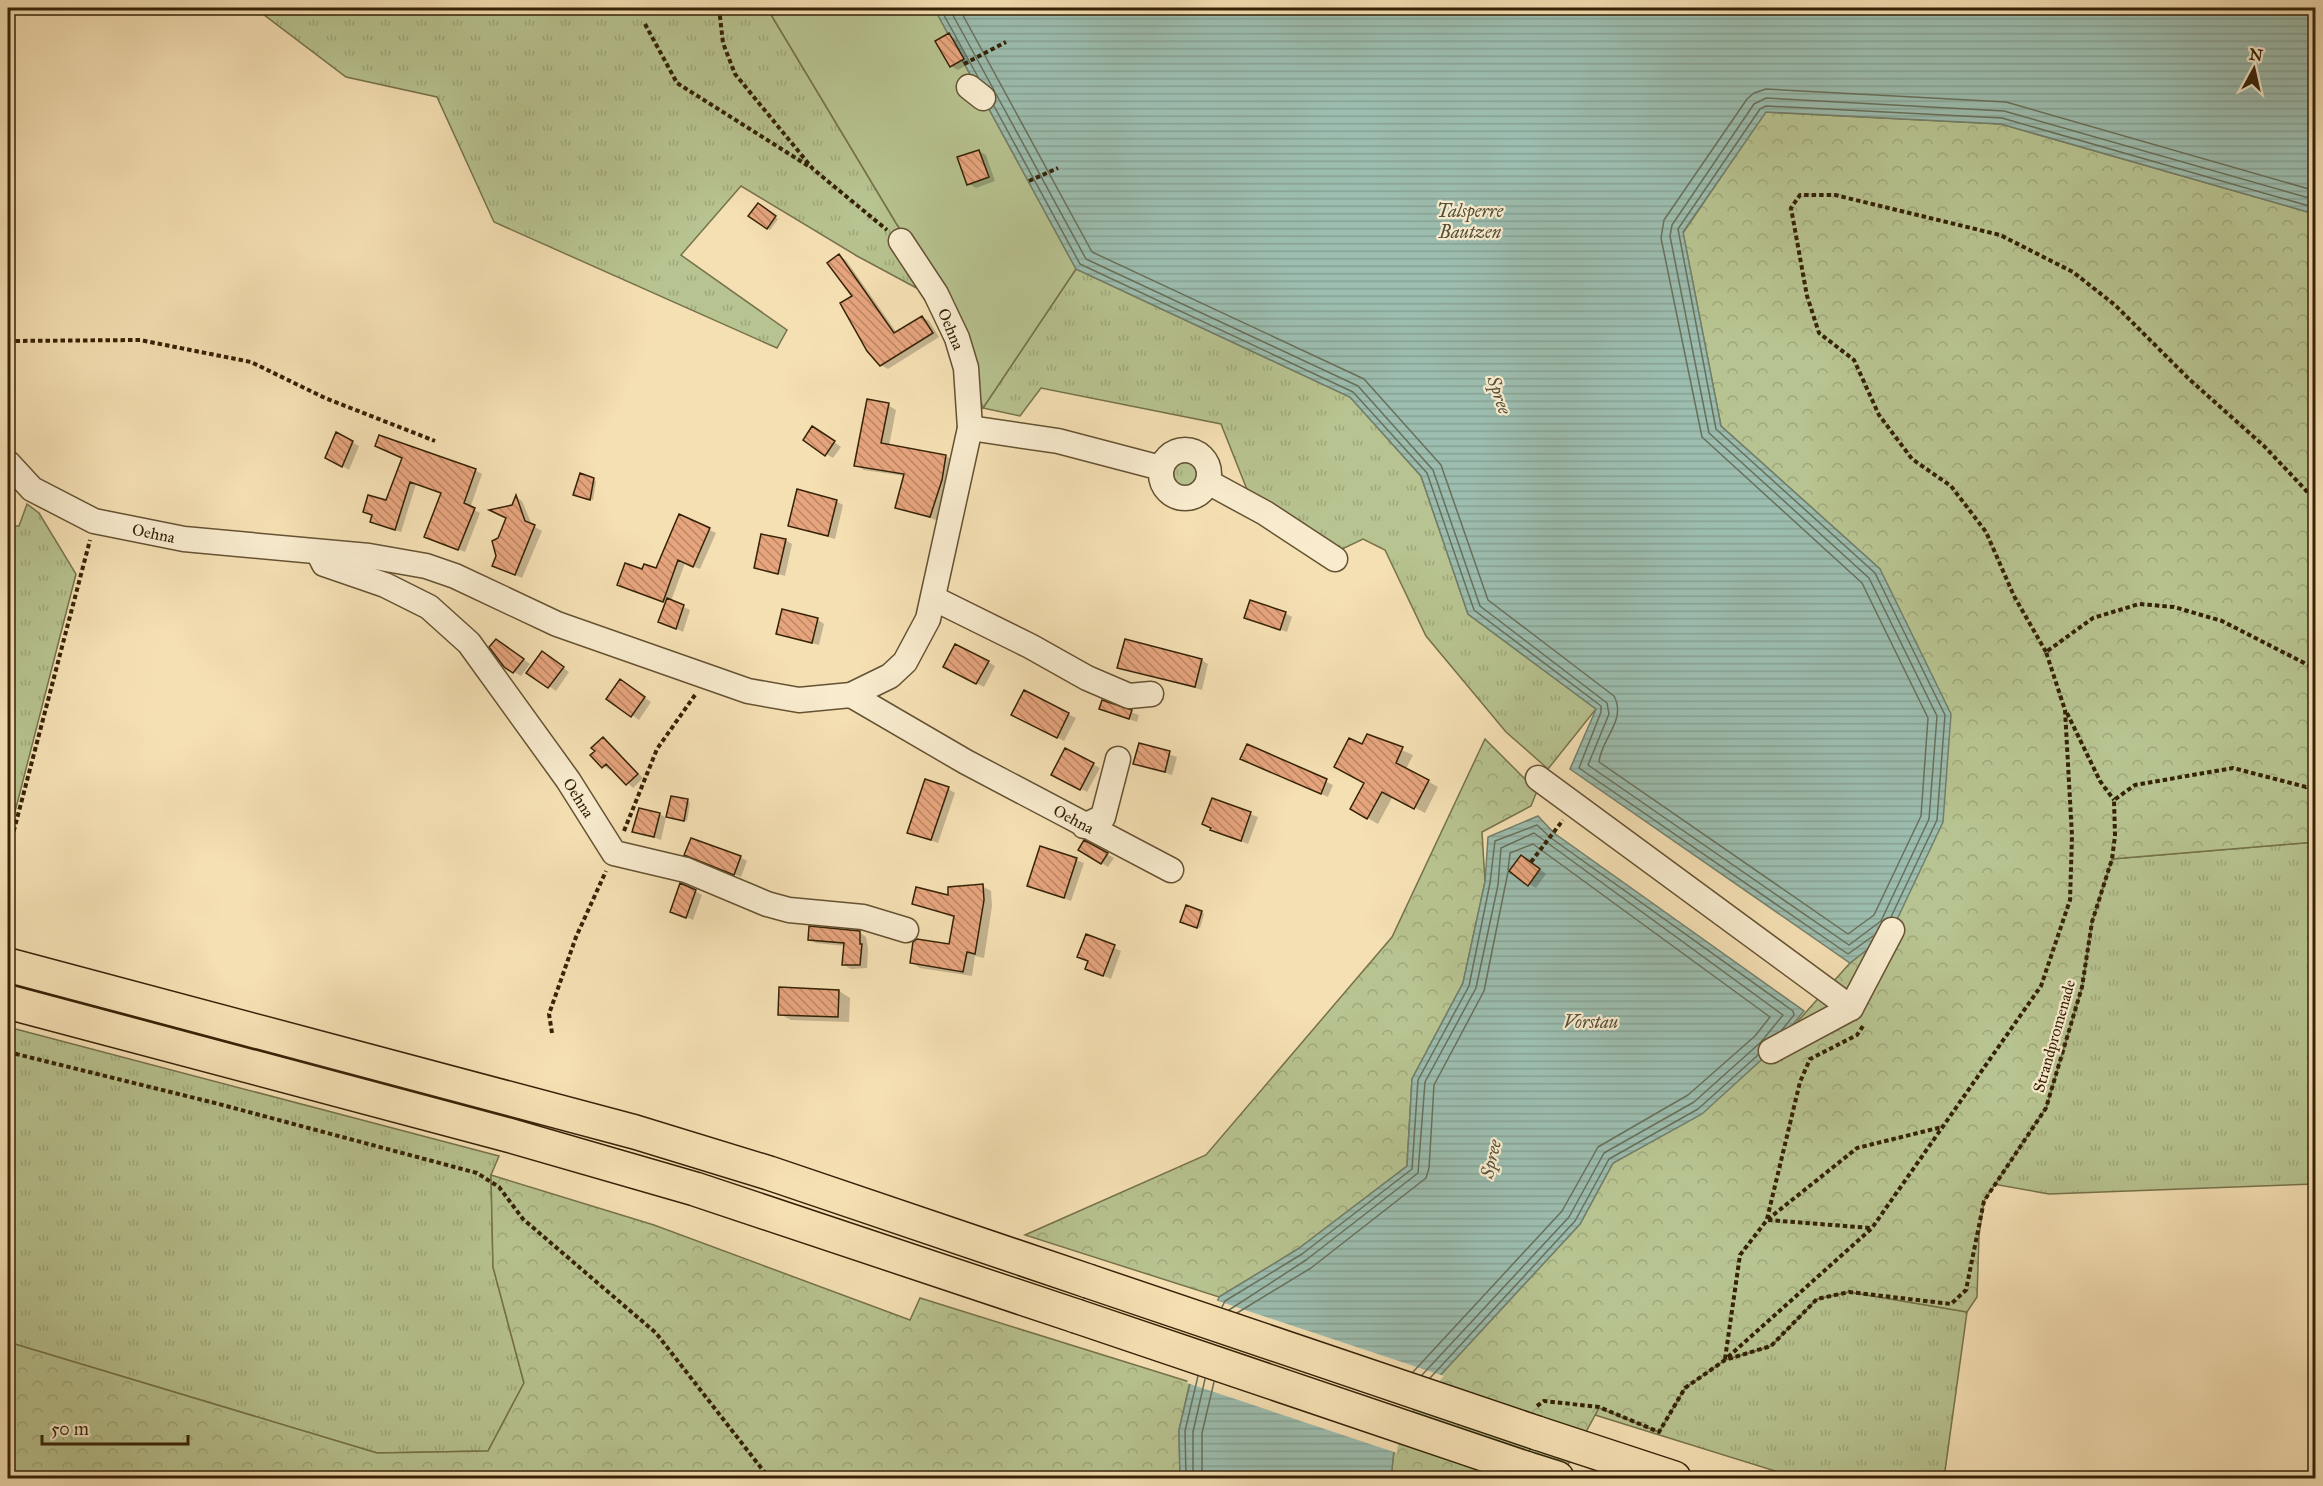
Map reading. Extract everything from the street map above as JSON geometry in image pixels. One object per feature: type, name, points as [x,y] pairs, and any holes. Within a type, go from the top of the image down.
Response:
[{"type":"highway","points":[[13,966],[635,1132],[780,1177],[1674,1479]]},
{"type":"highway","points":[[10,1003],[508,1135],[684,1185],[1557,1479]]},
{"type":"street","name":"Oehna","points":[[8,463],[32,489],[94,522],[184,539],[369,556],[426,566],[455,576],[557,624],[748,691],[799,700],[851,695],[890,676],[905,662],[928,619],[970,428],[966,368],[957,338],[936,294],[901,242]]},
{"type":"street","points":[[970,428],[1058,441],[1161,468]]},
{"type":"street","points":[[1184,450],[1192,451],[1204,459],[1208,466],[1208,482],[1204,489],[1190,498],[1174,496],[1162,484],[1161,468],[1169,455],[1184,450]]},
{"type":"street","points":[[1208,482],[1265,513],[1335,559]]},
{"type":"street","name":"Oehna","points":[[319,553],[324,564],[385,585],[429,607],[469,643],[562,771],[614,853],[686,870],[767,904],[789,910],[863,917],[906,930]]},
{"type":"street","points":[[933,598],[1119,692],[1129,696],[1151,694]]},
{"type":"street","name":"Oehna","points":[[851,695],[966,762],[1171,870]]},
{"type":"street","points":[[1084,826],[1103,817],[1118,759]]},
{"type":"street","points":[[1538,778],[1851,1008]]},
{"type":"street","points":[[1771,1051],[1851,1008],[1892,930]]},
{"type":"path","points":[[719,8],[723,43],[735,74],[813,169]]},
{"type":"path","points":[[645,24],[677,83],[813,169],[901,242]]},
{"type":"path","points":[[972,83],[1006,42]]},
{"type":"path","points":[[1029,181],[1058,168]]},
{"type":"path","points":[[2316,501],[2265,447],[2190,380],[2115,305],[2073,272],[2000,235],[1835,195],[1800,195],[1791,208],[1796,246],[1807,296],[1819,333],[1854,360],[1879,415],[1912,459],[1951,486],[1986,532],[2014,596],[2046,652],[2065,710],[2100,781],[2114,800],[2135,785],[2233,768],[2306,787],[2316,781]]},
{"type":"path","points":[[8,341],[140,340],[251,362],[325,398],[435,441]]},
{"type":"path","points":[[8,853],[94,522]]},
{"type":"path","points":[[2046,652],[2093,618],[2139,604],[2174,607],[2222,621],[2316,669]]},
{"type":"path","points":[[1725,1360],[1872,1228],[2041,986],[2070,900],[2072,836],[2065,710]]},
{"type":"path","name":"Strandpromenade","points":[[1599,1407],[1659,1432],[1685,1388],[1725,1360],[1771,1346],[1817,1299],[1849,1292],[1951,1304],[1966,1290],[1984,1201],[2046,1108],[2082,987],[2092,922],[2112,859],[2115,836],[2114,800]]},
{"type":"path","points":[[1531,862],[1554,833]]},
{"type":"path","points":[[1767,1220],[1800,1082],[1810,1059],[1857,1035]]},
{"type":"path","points":[[8,1052],[215,1103],[477,1173],[499,1187],[523,1219],[657,1333],[768,1479]]},
{"type":"path","points":[[1725,1360],[1740,1255],[1767,1220],[1857,1148],[1942,1127]]},
{"type":"path","points":[[1767,1220],[1872,1228]]},
{"type":"green space","points":[[255,8],[767,8],[896,223],[950,306],[857,256],[741,186],[681,255],[787,330],[777,348],[494,222],[437,97],[346,77]]},
{"type":"green space","points":[[767,8],[934,8],[1076,269],[983,408],[950,306],[896,223]]},
{"type":"green space","points":[[1765,112],[2001,124],[2315,214],[2315,842],[2112,859],[2092,922],[2082,987],[2046,1108],[1984,1201],[1979,1236],[1977,1297],[1967,1312],[1849,1292],[1817,1299],[1771,1346],[1725,1360],[1685,1388],[1659,1432],[1599,1408],[1561,1478],[1391,1478],[1397,1422],[1580,1224],[1613,1163],[1702,1113],[1771,1051],[1850,963],[1892,930],[1880,569],[1721,426],[1683,233]]},
{"type":"green space","points":[[1076,269],[1350,397],[1421,476],[1468,614],[1596,709],[1548,769],[1506,732],[1426,636],[1385,550],[1363,539],[1336,552],[1248,492],[1221,424],[1041,388],[1020,416],[983,408]]},
{"type":"green space","points":[[1185,460],[1195,464],[1199,474],[1195,484],[1185,488],[1175,484],[1171,474],[1175,464]]},
{"type":"green space","points":[[27,504],[39,513],[76,574],[8,839],[8,526],[19,526]]},
{"type":"green space","points":[[1485,739],[1537,791],[1531,806],[1482,832],[1485,882],[1463,983],[1412,1079],[1407,1166],[1298,1249],[1219,1297],[1025,1235],[1206,1155],[1392,937]]},
{"type":"green space","points":[[2315,842],[2315,1184],[2049,1194],[1993,1184],[2046,1108],[2082,987],[2092,922],[2112,859]]},
{"type":"green space","points":[[8,1027],[499,1156],[491,1175],[493,1267],[524,1383],[488,1451],[377,1453],[8,1342]]},
{"type":"green space","points":[[491,1175],[654,1225],[910,1320],[920,1298],[1190,1382],[1179,1430],[1180,1478],[8,1478],[8,1342],[377,1453],[488,1451],[524,1383],[493,1267]]},
{"type":"green space","points":[[1849,1292],[1967,1312],[1944,1478],[1798,1478],[1595,1415],[1599,1407],[1659,1432],[1685,1388],[1725,1360],[1771,1346],[1817,1299]]},
{"type":"water","name":"Talsperre Bautzen","points":[[934,8],[2315,8],[2315,214],[2001,124],[1766,112],[1683,232],[1721,426],[1880,569],[1951,714],[1943,822],[1892,930],[1850,963],[1570,769],[1596,709],[1468,614],[1421,476],[1350,397],[1076,269]]},
{"type":"water","name":"Vorstau","points":[[1538,816],[1554,833],[1804,1011],[1771,1051],[1702,1114],[1613,1163],[1580,1224],[1397,1422],[1391,1478],[1180,1478],[1179,1430],[1197,1354],[1219,1297],[1298,1249],[1407,1166],[1412,1079],[1463,983],[1485,882],[1488,837]]},
{"type":"pier","points":[[1215,1300],[1444,1376],[1400,1424],[1397,1453],[1187,1383],[1194,1353]]},
{"type":"building","points":[[949,33],[964,59],[950,67],[935,41]]},
{"type":"building","points":[[979,150],[989,177],[967,185],[957,157]]},
{"type":"building","points":[[758,203],[776,216],[767,229],[748,216]]},
{"type":"building","points":[[839,254],[894,333],[922,316],[933,333],[880,366],[867,351],[840,303],[852,296],[827,263]]},
{"type":"building","points":[[867,399],[889,403],[881,443],[946,455],[942,480],[930,517],[895,508],[904,474],[854,466]]},
{"type":"building","points":[[812,426],[835,441],[825,456],[803,440]]},
{"type":"building","points":[[336,432],[353,441],[342,467],[325,458]]},
{"type":"building","points":[[379,435],[476,469],[464,503],[475,508],[458,550],[424,537],[441,493],[410,482],[395,530],[370,522],[372,515],[363,512],[368,495],[386,500],[402,458],[375,446]]},
{"type":"building","points":[[580,473],[594,478],[590,500],[573,495]]},
{"type":"building","points":[[797,489],[837,500],[828,536],[788,526]]},
{"type":"building","points":[[516,495],[525,521],[535,525],[515,575],[492,566],[496,556],[492,541],[498,538],[506,518],[489,510],[512,505]]},
{"type":"building","points":[[679,514],[710,528],[693,567],[678,560],[663,602],[617,585],[625,563],[642,569],[644,564],[656,568]]},
{"type":"building","points":[[761,534],[786,539],[778,574],[754,568]]},
{"type":"building","points":[[667,598],[684,605],[676,629],[658,622]]},
{"type":"building","points":[[1250,600],[1286,612],[1280,630],[1244,618]]},
{"type":"building","points":[[782,609],[818,618],[812,643],[776,634]]},
{"type":"building","points":[[496,639],[524,659],[513,673],[504,667],[489,647]]},
{"type":"building","points":[[1125,639],[1202,659],[1195,687],[1117,668]]},
{"type":"building","points":[[955,644],[989,661],[976,684],[943,667]]},
{"type":"building","points":[[542,651],[564,667],[548,688],[526,673]]},
{"type":"building","points":[[620,679],[645,697],[631,717],[606,699]]},
{"type":"building","points":[[1024,690],[1069,713],[1057,738],[1011,715]]},
{"type":"building","points":[[1102,700],[1132,710],[1129,719],[1099,709]]},
{"type":"building","points":[[1367,734],[1403,747],[1396,763],[1429,780],[1414,809],[1382,792],[1367,819],[1350,809],[1364,783],[1334,767],[1349,738],[1362,744]]},
{"type":"building","points":[[603,737],[638,774],[626,785],[606,764],[602,768],[590,755],[595,751],[591,748]]},
{"type":"building","points":[[1139,743],[1170,751],[1165,772],[1133,764]]},
{"type":"building","points":[[1247,744],[1327,779],[1321,794],[1240,759]]},
{"type":"building","points":[[1065,748],[1094,763],[1080,790],[1051,775]]},
{"type":"building","points":[[925,779],[949,787],[931,840],[907,833]]},
{"type":"building","points":[[671,796],[688,799],[684,821],[666,817]]},
{"type":"building","points":[[1212,798],[1251,812],[1241,841],[1210,830],[1211,828],[1202,824]]},
{"type":"building","points":[[639,808],[660,813],[654,837],[632,832]]},
{"type":"building","points":[[691,838],[741,856],[734,875],[684,855]]},
{"type":"building","points":[[1084,840],[1108,853],[1101,864],[1078,850]]},
{"type":"building","points":[[1040,846],[1077,858],[1064,898],[1027,886]]},
{"type":"building","points":[[1521,855],[1540,869],[1528,886],[1509,871]]},
{"type":"building","points":[[680,883],[696,890],[686,918],[670,912]]},
{"type":"building","points":[[983,884],[984,900],[975,954],[967,952],[963,972],[910,963],[913,942],[917,939],[949,944],[954,916],[912,904],[916,887],[948,895],[948,887]]},
{"type":"building","points":[[1186,905],[1202,911],[1197,928],[1180,922]]},
{"type":"building","points":[[809,926],[860,931],[860,944],[862,944],[860,965],[842,965],[844,943],[808,940]]},
{"type":"building","points":[[1086,934],[1115,945],[1103,976],[1085,969],[1088,961],[1077,957]]},
{"type":"building","points":[[779,987],[839,990],[838,1017],[778,1015]]},
{"type":"water label","name":"Spree","points":[[1499,395]]},
{"type":"water label","name":"Spree","points":[[1491,1159]]}]
